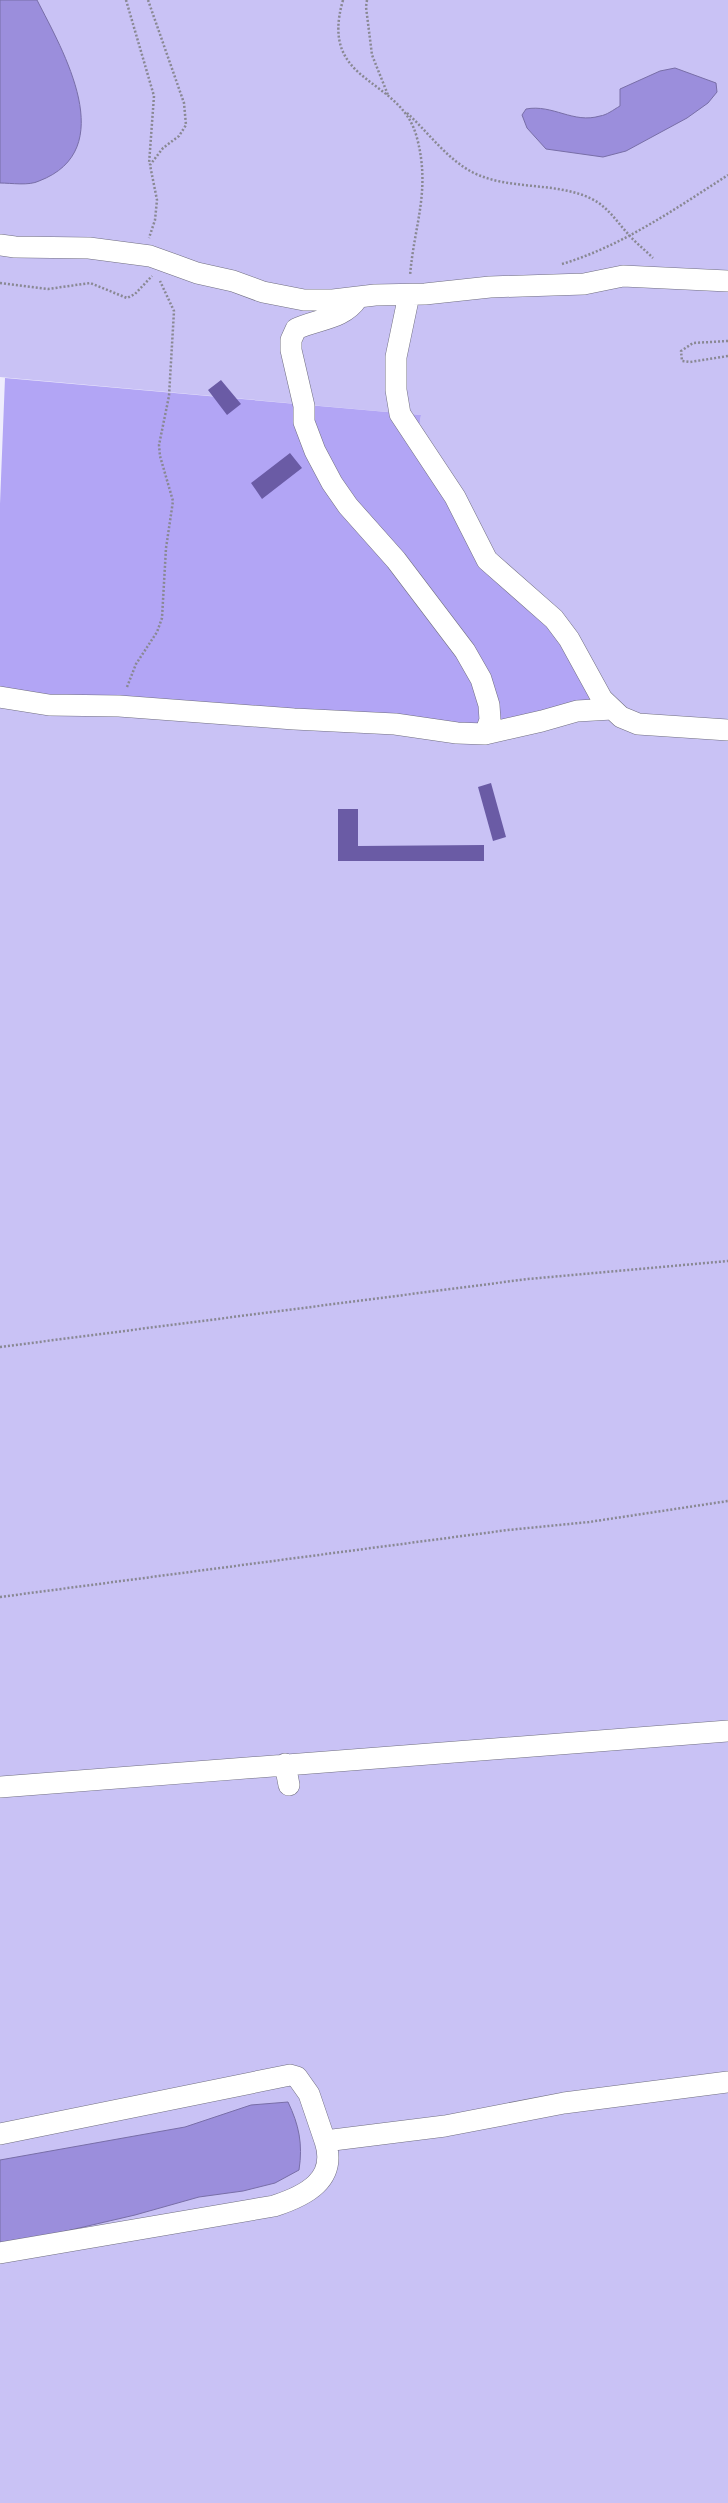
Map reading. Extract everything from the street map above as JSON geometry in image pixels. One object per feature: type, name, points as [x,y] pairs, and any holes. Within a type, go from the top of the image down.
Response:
[{"type":"street","points":[[0,245],[21,248],[89,248],[152,264],[233,281],[263,292],[304,300],[356,298],[375,295],[409,294],[490,287],[584,284],[623,276],[728,281]]},
{"type":"street","points":[[409,294],[396,356],[396,390],[400,414],[455,497],[487,560],[554,619],[569,638],[602,699],[621,717],[638,724],[728,730]]},
{"type":"street","points":[[356,298],[351,308],[339,314],[296,329],[291,340],[304,406],[304,422],[315,451],[332,483],[348,506],[400,566],[464,651],[481,679],[489,705],[490,720],[485,734]]},
{"type":"street","points":[[0,697],[49,705],[119,706],[294,719],[395,724],[457,733],[485,734],[542,721],[577,711],[612,709]]},
{"type":"street","points":[[0,1787],[728,1731]]},
{"type":"street","points":[[285,1764],[289,1785]]},
{"type":"street","points":[[0,2134],[290,2075],[297,2077],[309,2094],[325,2141],[327,2164],[325,2175],[318,2184],[291,2201],[274,2206],[0,2253]]},
{"type":"street","points":[[325,2141],[445,2126],[564,2103],[728,2082]]},
{"type":"path","points":[[119,706],[136,664],[157,632],[162,618],[166,548],[173,501],[160,456],[159,445],[169,396],[174,311],[152,264],[148,243],[155,220],[157,200],[150,165],[154,96],[126,0]]},
{"type":"path","points":[[148,0],[184,103],[186,125],[179,136],[163,148],[150,165]]},
{"type":"path","points":[[343,0],[338,24],[342,49],[351,67],[366,81],[388,95],[458,164],[473,172],[510,183],[571,192],[593,200],[611,213],[630,236],[674,278]]},
{"type":"path","points":[[367,0],[366,7],[372,55],[388,95]]},
{"type":"path","points":[[405,112],[417,137],[423,168],[424,193],[409,294]]},
{"type":"path","points":[[560,265],[595,254],[630,236],[728,175]]},
{"type":"path","points":[[0,283],[48,289],[90,283],[127,298],[144,286],[152,264]]},
{"type":"path","points":[[728,342],[706,340],[693,343],[681,351],[680,357],[682,361],[690,362],[728,356]]},
{"type":"path","points":[[0,1347],[528,1279],[728,1261]]},
{"type":"path","points":[[0,1597],[508,1530],[589,1522],[728,1501]]},
{"type":"shaded area","points":[[0,0],[728,0],[728,2503],[0,2503],[0,701],[487,560],[417,441],[421,415],[0,377]]},
{"type":"shaded area","points":[[0,0],[37,0],[60,45],[71,72],[78,98],[81,124],[77,147],[64,166],[35,183],[0,183]]},
{"type":"shaded area","points":[[675,68],[716,83],[717,92],[708,103],[687,118],[626,151],[603,157],[546,149],[527,128],[522,115],[526,109],[536,108],[581,118],[590,118],[603,115],[620,106],[620,89],[660,71]]},
{"type":"shaded area","points":[[5,378],[421,415],[417,441],[487,560],[532,600],[602,699],[485,734],[0,701],[0,504]]},
{"type":"shaded area","points":[[288,2102],[295,2119],[299,2135],[301,2152],[299,2170],[275,2183],[243,2191],[199,2197],[135,2215],[49,2235],[0,2243],[0,2160],[185,2127],[251,2105]]},
{"type":"building","points":[[221,380],[241,404],[227,415],[208,390]]},
{"type":"building","points":[[290,453],[302,468],[262,499],[251,483]]},
{"type":"building","points":[[491,783],[506,837],[493,841],[478,787]]},
{"type":"building","points":[[338,809],[358,809],[358,846],[484,845],[484,861],[338,861]]}]
